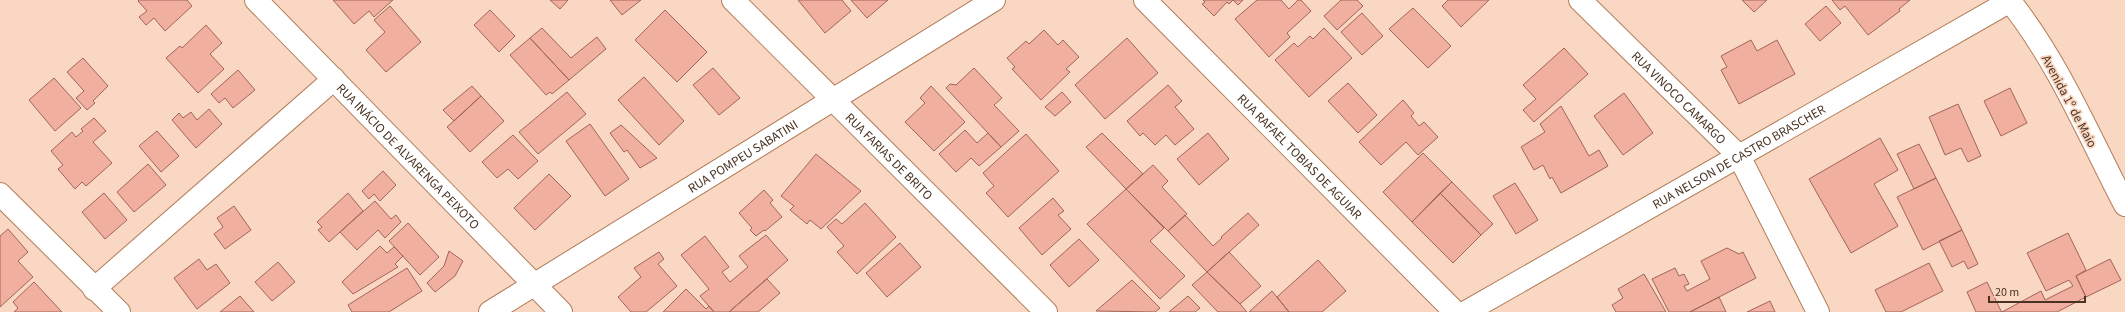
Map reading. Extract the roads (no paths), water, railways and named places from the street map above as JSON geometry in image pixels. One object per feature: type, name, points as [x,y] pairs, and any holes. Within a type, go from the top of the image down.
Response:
[{"type":"street","name":"RUA INÁCIO DE ALVARENGA PEIXOTO","points":[[256,0],[561,312]]},
{"type":"street","name":"RUA FARIAS DE BRITO","points":[[733,0],[1046,312]]},
{"type":"street","name":"RUA POMPEU SABATINI","points":[[490,312],[994,0]]},
{"type":"street","name":"RUA RAFAEL TOBIAS DE AGUIAR","points":[[1145,0],[1455,312]]},
{"type":"street","name":"RUA VINOCO CAMARGO","points":[[1580,0],[1739,156],[1818,312]]},
{"type":"street","name":"RUA NELSON DE CASTRO BRASCHER","points":[[1466,312],[2010,0]]},
{"type":"street","name":"Avenida 1º de Maio","points":[[2010,0],[2036,38],[2060,79],[2125,205]]},
{"type":"street","points":[[94,289],[334,79]]},
{"type":"street","points":[[0,194],[94,289],[119,312]]}]
